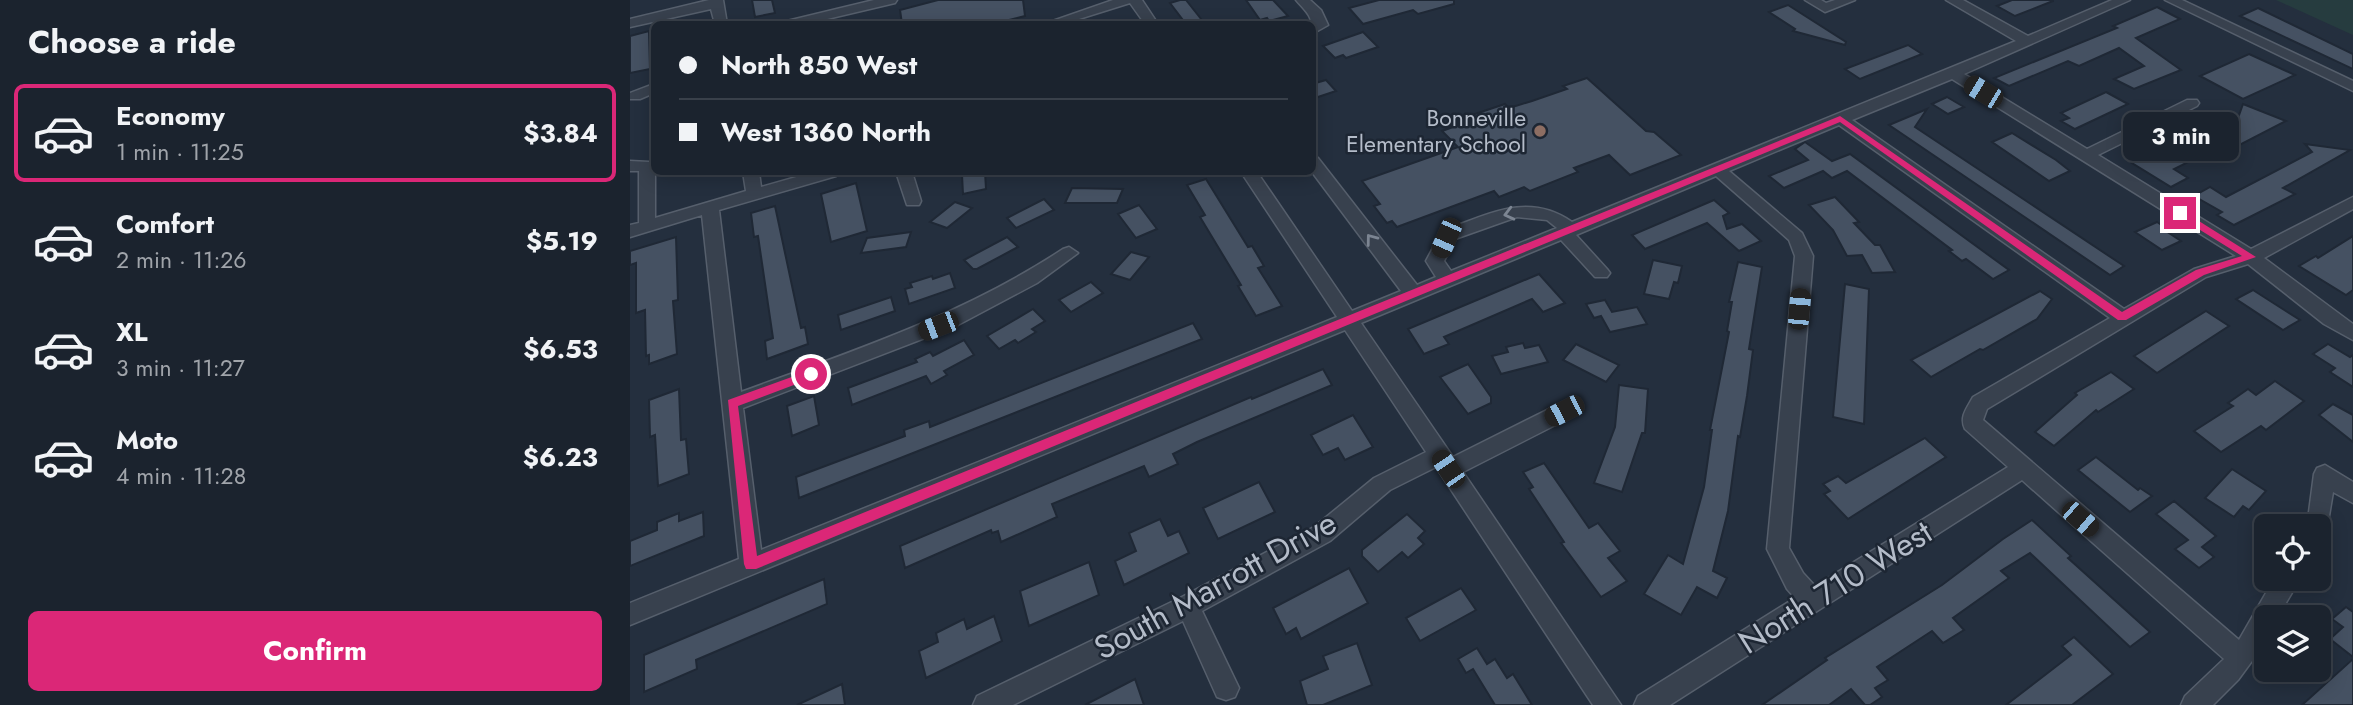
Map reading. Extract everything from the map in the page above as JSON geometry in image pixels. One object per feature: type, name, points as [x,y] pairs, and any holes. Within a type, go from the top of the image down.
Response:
[{"type":"street","points":[[804,21],[890,0]]},
{"type":"street","points":[[1060,21],[1126,0]]},
{"type":"street","points":[[1135,0],[1149,21]]},
{"type":"street","points":[[1303,0],[1316,13],[1317,28]]},
{"type":"street","points":[[1812,0],[1825,8],[1848,0]]},
{"type":"street","points":[[1953,0],[2027,41]]},
{"type":"street","points":[[630,614],[1953,73],[2123,0]]},
{"type":"street","points":[[2172,0],[2353,87]]},
{"type":"street","points":[[630,23],[717,2],[720,21]]},
{"type":"street","points":[[1953,73],[2251,257],[2353,333]]},
{"type":"street","points":[[635,96],[651,89]]},
{"type":"street","points":[[2086,155],[2192,103]]},
{"type":"street","points":[[1840,119],[2122,317]]},
{"type":"street","points":[[630,166],[643,166],[646,170],[647,226]]},
{"type":"street","points":[[1316,166],[1413,293]]},
{"type":"street","points":[[1716,168],[1796,237],[1804,256],[1778,549],[1796,581],[1813,601]]},
{"type":"street","points":[[751,175],[754,193]]},
{"type":"street","points":[[630,232],[819,175]]},
{"type":"street","points":[[905,175],[913,201]]},
{"type":"street","points":[[1251,175],[1608,705]]},
{"type":"street","points":[[2241,658],[1972,423],[1980,403],[2122,317],[2200,273],[2251,257],[2350,207]]},
{"type":"street","points":[[709,208],[751,564]]},
{"type":"street","points":[[1447,279],[1435,261],[1448,235],[1516,211],[1551,215],[1568,231],[1601,273]]},
{"type":"street","points":[[732,404],[938,326],[1019,287],[1069,253]]},
{"type":"street","name":"South Marrott Drive","points":[[986,705],[1188,606],[1322,534],[1382,484],[1443,462],[1564,411]]},
{"type":"street","name":"North 710 West","points":[[1647,705],[2022,469]]},
{"type":"street","points":[[2320,514],[2325,474],[2353,494]]},
{"type":"street","points":[[2193,705],[2227,676],[2241,658],[2257,633],[2277,591]]},
{"type":"street","points":[[1188,606],[1226,688]]},
{"type":"green space","points":[[2276,0],[2353,0],[2353,35]]},
{"type":"building","points":[[752,0],[772,0],[775,13],[755,17]]},
{"type":"building","points":[[938,0],[1023,0],[1025,16],[1005,21],[902,21],[900,10]]},
{"type":"building","points":[[1186,0],[1203,21],[1184,21],[1170,3]]},
{"type":"building","points":[[1246,0],[1273,0],[1288,16],[1269,21],[1267,18],[1260,20]]},
{"type":"building","points":[[1379,0],[1454,0],[1454,4],[1418,14],[1413,10],[1363,24],[1349,8]]},
{"type":"building","points":[[2012,0],[2053,1],[2015,16],[1997,6]]},
{"type":"building","points":[[1788,5],[1846,42],[1845,45],[1793,31],[1795,29],[1769,12]]},
{"type":"building","points":[[2157,7],[2180,19],[2136,38],[2181,70],[2134,89],[2114,79],[2144,66],[2119,48],[2079,66],[2068,61],[2009,86],[1994,78],[2117,28],[2113,26]]},
{"type":"building","points":[[2258,8],[2353,54],[2353,69],[2240,16]]},
{"type":"building","points":[[649,31],[650,69],[630,73],[630,36]]},
{"type":"building","points":[[1363,32],[1378,47],[1346,58],[1343,55],[1335,58],[1323,46]]},
{"type":"building","points":[[1908,45],[1922,54],[1860,79],[1845,69]]},
{"type":"building","points":[[2249,54],[2295,75],[2243,99],[2200,76]]},
{"type":"building","points":[[1587,78],[1646,131],[1654,132],[1681,155],[1630,175],[1609,155],[1574,168],[1578,172],[1530,191],[1524,187],[1499,197],[1494,191],[1397,227],[1392,221],[1387,223],[1374,206],[1380,204],[1362,181],[1458,147],[1442,131],[1464,123],[1460,119],[1505,104],[1509,108],[1532,101],[1567,89],[1563,86]]},
{"type":"building","points":[[1326,80],[1336,91],[1316,98],[1316,83]]},
{"type":"building","points":[[2106,92],[2128,104],[2075,129],[2061,121],[2069,118],[2061,113]]},
{"type":"building","points":[[1947,97],[1964,107],[1948,114],[1932,104]]},
{"type":"building","points":[[2243,104],[2286,121],[2226,152],[2230,141],[2174,169],[2188,178],[2171,187],[2132,163],[2185,134],[2193,139],[2221,125],[2233,132]]},
{"type":"building","points":[[1927,109],[1915,127],[2124,266],[2110,275],[1889,125]]},
{"type":"building","points":[[2012,133],[2070,171],[2049,181],[1992,142]]},
{"type":"building","points":[[1805,142],[1832,161],[1850,154],[2009,270],[1993,279],[1966,259],[1962,261],[1949,251],[1952,250],[1847,171],[1832,178],[1823,171],[1784,188],[1769,176],[1808,160],[1795,149]]},
{"type":"building","points":[[2305,144],[2350,150],[2283,188],[2295,194],[2234,225],[2217,215],[2222,212],[2194,196],[2210,187],[2226,197],[2312,152]]},
{"type":"building","points":[[962,175],[985,175],[986,189],[963,194]]},
{"type":"building","points":[[1206,179],[1248,247],[1252,246],[1264,266],[1258,268],[1282,306],[1256,316],[1238,286],[1241,285],[1200,217],[1205,215],[1187,185]]},
{"type":"building","points":[[856,183],[867,231],[831,242],[821,194]]},
{"type":"building","points":[[1072,188],[1123,189],[1117,203],[1065,203]]},
{"type":"building","points":[[1835,197],[1859,222],[1854,223],[1875,245],[1880,245],[1895,272],[1872,273],[1862,255],[1847,256],[1833,230],[1809,205]]},
{"type":"building","points":[[1044,199],[1054,210],[1016,228],[1007,218]]},
{"type":"building","points":[[1714,200],[1729,213],[1723,216],[1727,229],[1742,224],[1761,241],[1739,251],[1707,223],[1645,249],[1632,235]]},
{"type":"building","points":[[955,202],[972,208],[947,228],[930,222]]},
{"type":"building","points":[[1139,205],[1157,229],[1136,238],[1118,214]]},
{"type":"building","points":[[775,206],[801,328],[805,327],[808,344],[767,359],[765,341],[773,338],[758,236],[754,237],[751,213]]},
{"type":"building","points":[[2157,222],[2181,241],[2162,250],[2135,232]]},
{"type":"building","points":[[911,232],[906,247],[861,253],[867,238]]},
{"type":"building","points":[[2353,236],[2353,290],[2346,295],[2299,266],[2316,256],[2318,258]]},
{"type":"building","points":[[676,237],[678,300],[673,301],[677,354],[649,364],[649,355],[646,356],[645,310],[636,313],[636,263],[630,265],[630,251]]},
{"type":"building","points":[[1007,237],[1018,247],[977,269],[973,269],[964,260]]},
{"type":"building","points":[[1131,252],[1149,257],[1130,280],[1111,274]]},
{"type":"building","points":[[1653,260],[1682,266],[1678,283],[1674,282],[1669,299],[1644,294]]},
{"type":"building","points":[[1738,262],[1762,267],[1749,349],[1753,350],[1747,396],[1740,437],[1738,436],[1728,511],[1713,571],[1727,578],[1717,598],[1697,587],[1681,615],[1644,594],[1668,555],[1683,564],[1704,487],[1710,430],[1729,332],[1732,302],[1729,302]]},
{"type":"building","points":[[950,273],[955,288],[909,304],[905,289],[912,287],[910,283]]},
{"type":"building","points":[[1539,274],[1565,303],[1543,312],[1532,299],[1444,337],[1449,344],[1424,354],[1408,329]]},
{"type":"building","points":[[1091,282],[1103,293],[1071,312],[1059,300]]},
{"type":"building","points":[[1845,284],[1869,289],[1864,424],[1833,417]]},
{"type":"building","points":[[2253,290],[2300,320],[2283,330],[2236,299]]},
{"type":"building","points":[[2040,291],[2052,299],[2037,319],[1983,350],[1980,349],[1931,377],[1911,360]]},
{"type":"building","points":[[891,297],[895,311],[841,330],[838,315]]},
{"type":"building","points":[[1605,300],[1612,312],[1637,307],[1647,324],[1610,332],[1601,316],[1594,318],[1586,304]]},
{"type":"building","points":[[1033,309],[1045,321],[1032,329],[1036,332],[1018,343],[1015,340],[999,349],[987,336]]},
{"type":"building","points":[[2206,311],[2229,326],[2157,373],[2134,356]]},
{"type":"building","points":[[1193,323],[1202,339],[799,498],[796,477],[905,436],[904,430],[929,421],[930,427]]},
{"type":"building","points":[[964,340],[974,355],[944,371],[947,375],[931,384],[926,376],[852,405],[848,388],[917,362],[915,359],[930,352],[933,356]]},
{"type":"building","points":[[1523,343],[1525,348],[1539,345],[1548,362],[1501,374],[1492,356],[1508,352],[1506,347]]},
{"type":"building","points":[[1576,344],[1619,365],[1606,382],[1563,360]]},
{"type":"building","points":[[2328,344],[2350,357],[2353,355],[2353,387],[2330,372],[2335,368],[2313,354]]},
{"type":"building","points":[[1468,364],[1491,397],[1491,403],[1468,414],[1440,377]]},
{"type":"building","points":[[1323,369],[1332,385],[1173,454],[1178,464],[1149,477],[1144,466],[1052,504],[1057,517],[1001,542],[998,531],[992,533],[991,530],[905,568],[900,546]]},
{"type":"building","points":[[2111,372],[2134,389],[2098,412],[2096,410],[2054,446],[2035,432],[2077,395],[2075,393]]},
{"type":"building","points":[[2275,381],[2304,401],[2266,430],[2261,426],[2221,452],[2194,431],[2233,406],[2228,403],[2248,389],[2256,395]]},
{"type":"building","points":[[1619,385],[1648,389],[1645,433],[1642,433],[1622,492],[1594,483],[1615,427]]},
{"type":"building","points":[[679,389],[681,440],[686,439],[689,474],[658,486],[655,435],[650,437],[649,400]]},
{"type":"building","points":[[814,396],[819,425],[792,436],[787,406]]},
{"type":"building","points":[[2333,404],[2353,415],[2353,442],[2319,415]]},
{"type":"building","points":[[1353,415],[1373,447],[1345,460],[1338,448],[1323,455],[1311,435]]},
{"type":"building","points":[[1925,438],[1946,457],[1848,519],[1824,494],[1830,491],[1823,484],[1838,476],[1846,483]]},
{"type":"building","points":[[2096,457],[2138,490],[2140,488],[2152,496],[2130,512],[2078,470]]},
{"type":"building","points":[[1544,463],[1589,528],[1598,523],[1620,551],[1608,558],[1627,581],[1601,597],[1561,543],[1564,542],[1529,489],[1533,487],[1523,472]]},
{"type":"building","points":[[2232,469],[2266,491],[2249,510],[2243,506],[2234,517],[2205,498]]},
{"type":"building","points":[[1259,482],[1275,512],[1218,539],[1203,508]]},
{"type":"building","points":[[2174,501],[2216,536],[2202,547],[2214,557],[2199,568],[2175,549],[2188,540],[2156,514]]},
{"type":"building","points":[[703,512],[704,536],[630,566],[630,541],[657,530],[657,522],[679,513],[679,521]]},
{"type":"building","points":[[1407,514],[1425,531],[1418,538],[1424,544],[1408,558],[1402,552],[1378,572],[1362,556],[1362,550]]},
{"type":"building","points":[[1160,519],[1168,536],[1179,531],[1189,553],[1124,585],[1115,561],[1136,551],[1129,533]]},
{"type":"building","points":[[2032,520],[2071,556],[2068,558],[2150,632],[2130,647],[2030,553],[2001,571],[2009,578],[1953,618],[1964,630],[1943,643],[1932,631],[1877,667],[1888,680],[1875,688],[1882,697],[1870,705],[1865,705],[1851,689],[1829,705],[1762,705],[1827,660],[1825,658],[1942,585]]},
{"type":"building","points":[[1089,562],[1099,595],[1029,626],[1020,591]]},
{"type":"building","points":[[1349,568],[1368,603],[1301,639],[1296,628],[1286,634],[1273,608]]},
{"type":"building","points":[[824,579],[827,604],[696,660],[697,669],[644,692],[644,655]]},
{"type":"building","points":[[1461,588],[1476,610],[1420,641],[1406,618]]},
{"type":"building","points":[[2346,607],[2353,612],[2353,657],[2331,640],[2343,627],[2332,619]]},
{"type":"building","points":[[994,616],[1002,641],[926,678],[919,651],[938,642],[936,633],[964,619],[967,629]]},
{"type":"building","points":[[2074,637],[2113,674],[2072,705],[2006,705],[2071,655],[2062,646]]},
{"type":"building","points":[[1357,643],[1372,685],[1323,705],[1307,705],[1300,681],[1328,669],[1323,656]]},
{"type":"building","points":[[1477,648],[1487,664],[1495,659],[1507,678],[1513,674],[1532,705],[1495,705],[1473,669],[1466,673],[1458,659]]},
{"type":"building","points":[[2353,659],[2353,705],[2302,705],[2328,682],[2331,682],[2331,679]]},
{"type":"building","points":[[1135,679],[1144,705],[1085,705]]},
{"type":"building","points":[[842,684],[845,705],[797,705]]},
{"type":"place","name":"Bonneville Elementary School","points":[[1540,131]]},
{"type":"route","points":[[811,374],[732,404],[751,564],[1840,119],[2122,317],[2200,273],[2251,257],[2180,213]]}]
